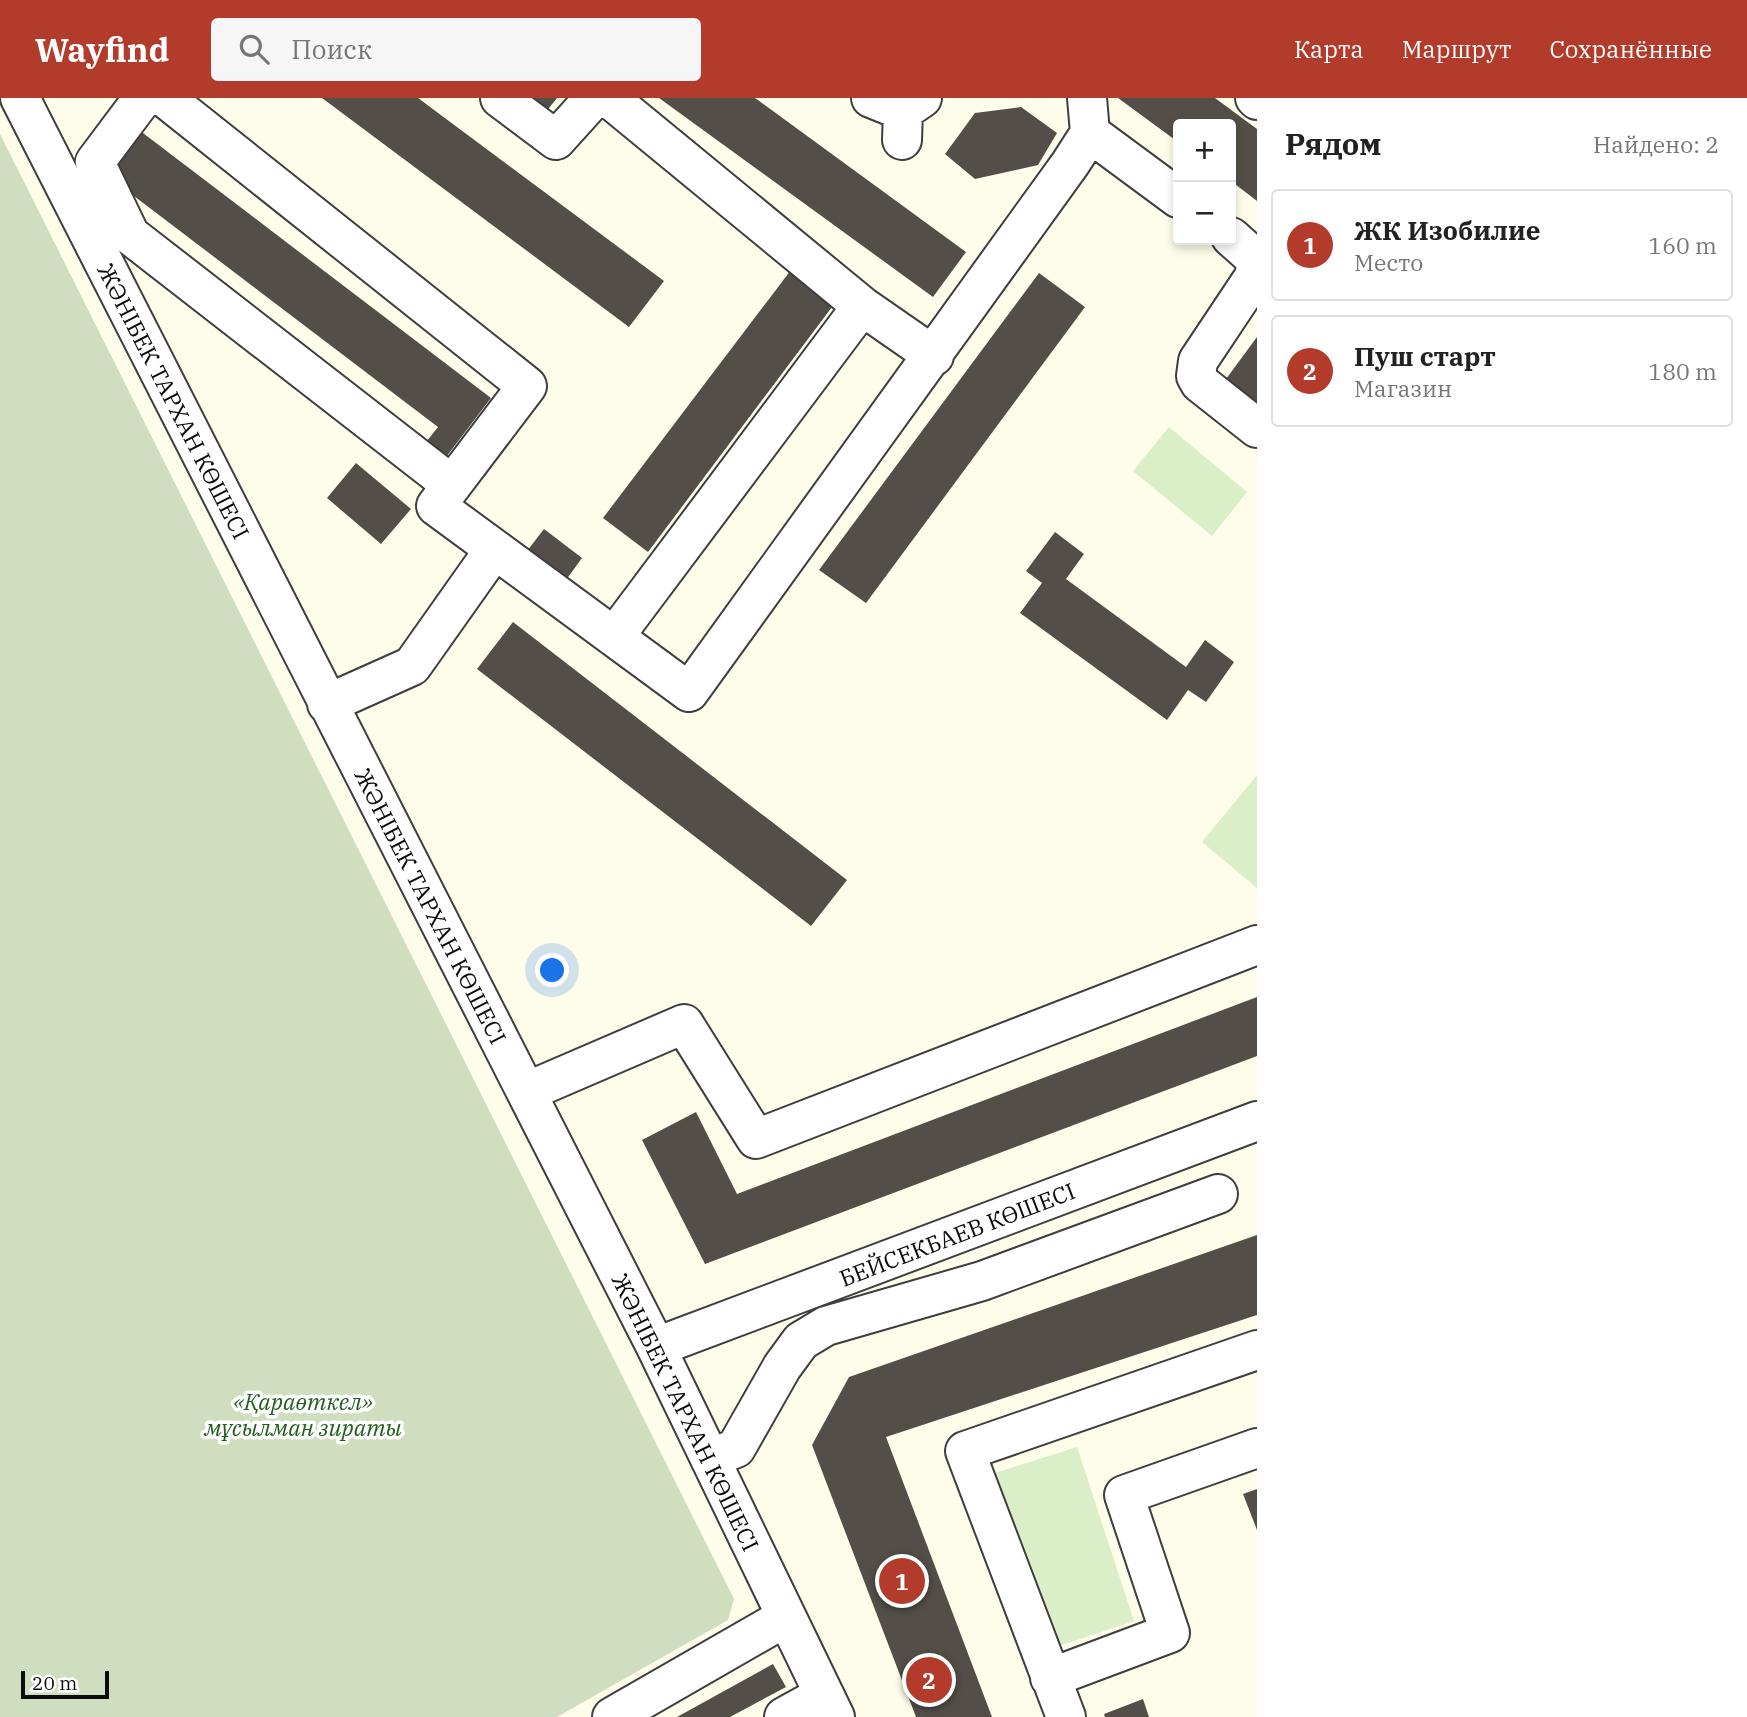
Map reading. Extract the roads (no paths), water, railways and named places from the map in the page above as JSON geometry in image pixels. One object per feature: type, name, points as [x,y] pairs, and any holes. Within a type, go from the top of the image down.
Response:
[{"type":"street","name":"ЖӘНІБЕК ТАРХАН КӨШЕСІ","points":[[20,98],[656,1347],[830,1706]]},
{"type":"street","points":[[143,98],[95,162],[130,235],[452,485]]},
{"type":"street","points":[[165,98],[527,386],[436,506],[689,692],[934,356],[1088,116],[1173,193]]},
{"type":"street","points":[[500,98],[556,140],[594,98]]},
{"type":"street","points":[[609,98],[862,306],[934,356]]},
{"type":"street","points":[[1236,241],[1257,260],[1254,277],[1198,361],[1196,376],[1200,383],[1257,428]]},
{"type":"street","points":[[614,637],[862,306]]},
{"type":"street","points":[[327,704],[412,667],[494,550]]},
{"type":"street","points":[[526,1092],[684,1024],[756,1139],[1257,945]]},
{"type":"street","name":"БЕЙСЕКБАЕВ КӨШЕСІ","points":[[656,1347],[1257,1121]]},
{"type":"street","points":[[710,1459],[736,1448],[782,1367],[801,1342],[826,1326],[982,1281],[1218,1194]]},
{"type":"street","points":[[1066,1717],[965,1451],[1257,1350]]},
{"type":"street","points":[[1050,1678],[1170,1633],[1124,1495],[1257,1448]]},
{"type":"street","points":[[612,1717],[786,1617]]},
{"type":"street","points":[[783,1717],[830,1706]]},
{"type":"place","name":"ЖК Изобилие","points":[[902,1581]]},
{"type":"place","name":"Пуш старт","points":[[929,1680]]},
{"type":"park label","name":"«Қараөткел» мұсылман зираты","points":[[303,1414]]}]
